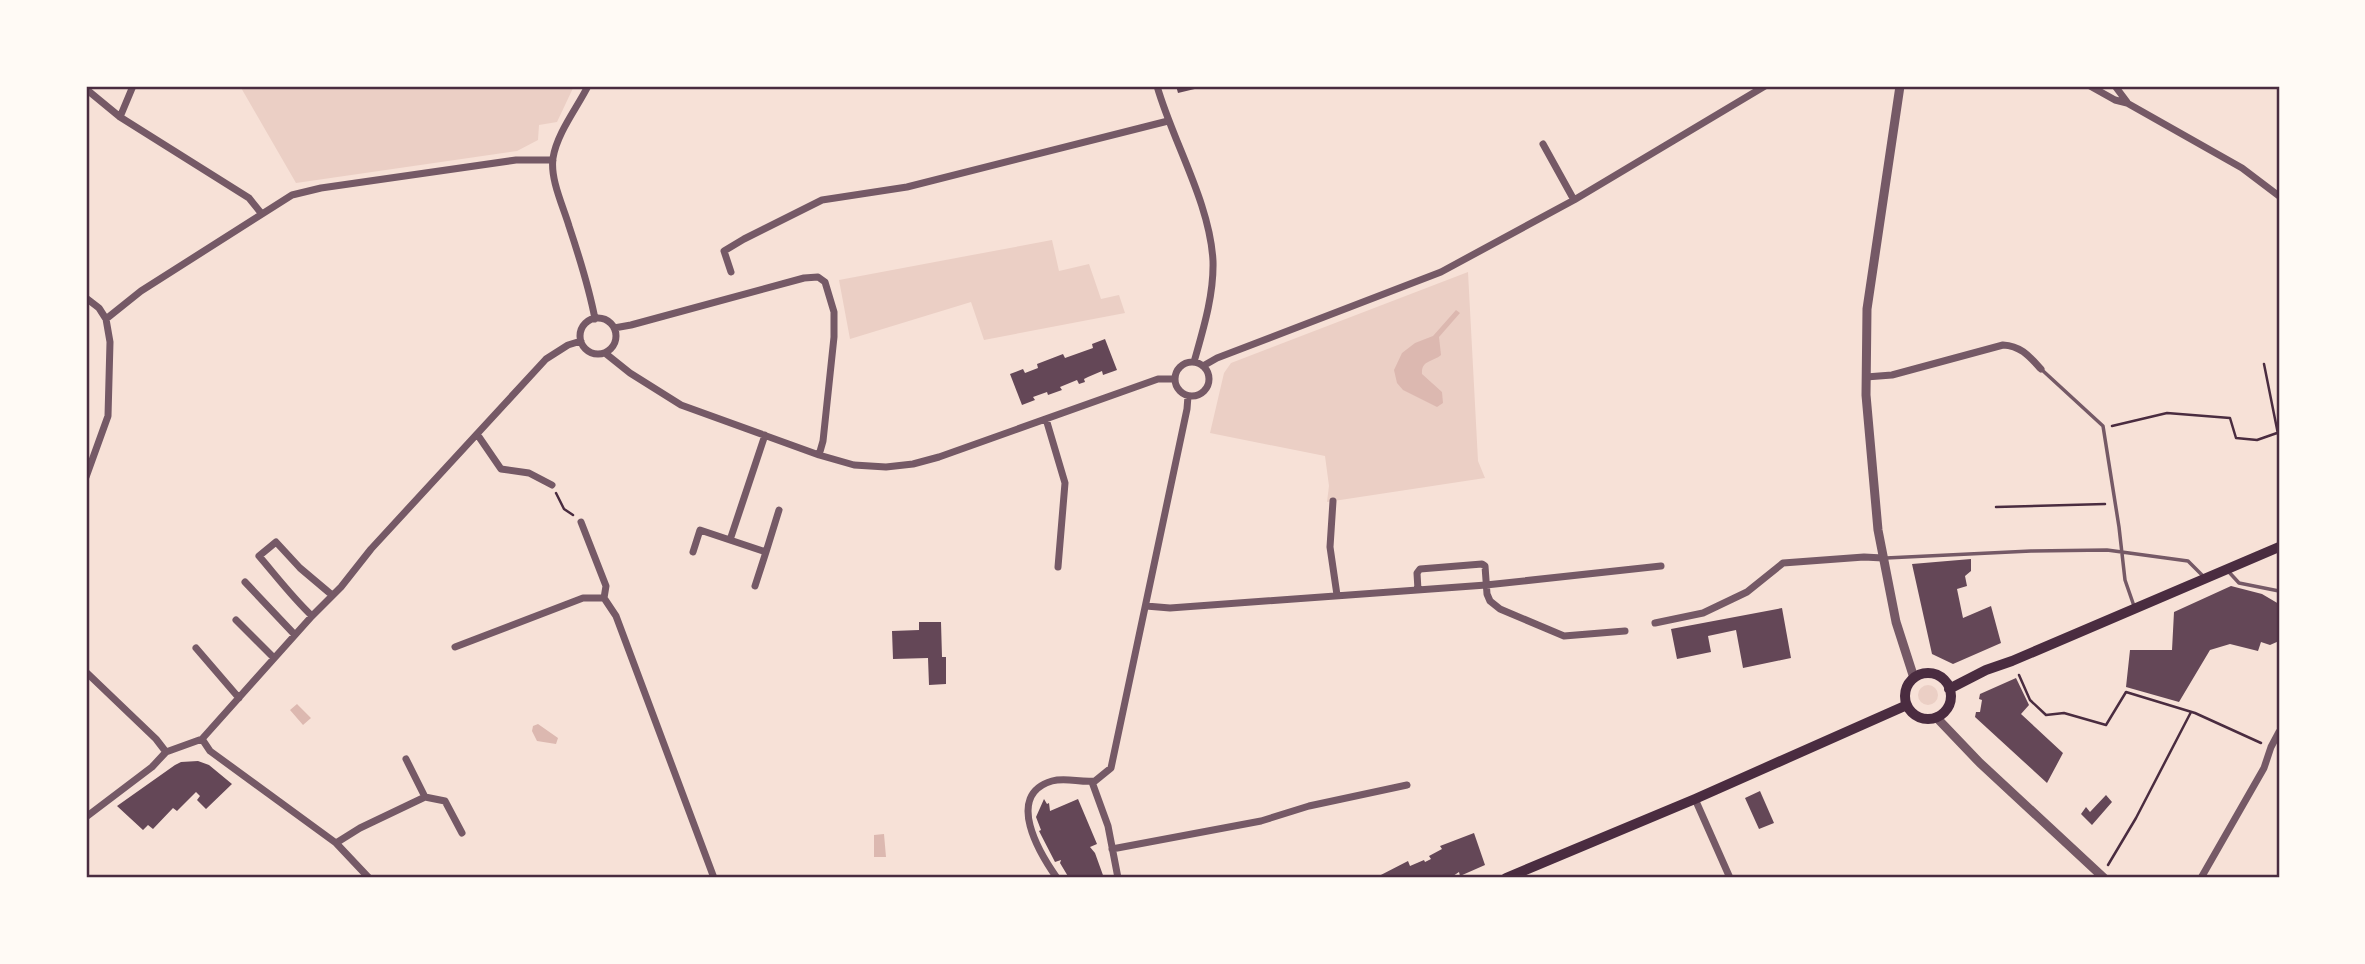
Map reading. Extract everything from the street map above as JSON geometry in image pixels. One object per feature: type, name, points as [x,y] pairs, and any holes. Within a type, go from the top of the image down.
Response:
[{"type":"main road","points":[[1949,689],[1986,670],[2276,548]]},
{"type":"main road","points":[[1934,674],[1944,680],[1949,689],[1948,705],[1936,717],[1919,717],[1907,705],[1907,688],[1914,678],[1934,674]]},
{"type":"main road","points":[[1506,878],[1695,799],[1907,705]]},
{"type":"street","points":[[120,117],[133,86]]},
{"type":"street","points":[[588,86],[560,139],[553,160],[555,177],[590,289],[595,318]]},
{"type":"street","points":[[1157,86],[1201,208],[1213,258],[1212,288],[1194,362]]},
{"type":"street","points":[[1203,366],[1217,358],[1441,272],[1574,200],[1765,86]]},
{"type":"street","points":[[2090,86],[2115,100],[2127,103],[2242,168],[2279,197]]},
{"type":"street","points":[[2115,86],[2127,103]]},
{"type":"street","points":[[86,89],[120,117],[249,198],[261,213]]},
{"type":"street","points":[[1900,89],[1869,289],[1866,377],[1871,464],[1884,558],[1896,622],[1914,678]]},
{"type":"street","points":[[731,272],[724,251],[822,200],[907,187],[1168,121]]},
{"type":"street","points":[[1543,144],[1574,200]]},
{"type":"street","points":[[106,318],[141,291],[292,195],[321,188],[516,160],[553,160]]},
{"type":"street","points":[[614,328],[631,326],[804,278],[818,278],[825,282],[834,312],[824,441],[819,455]]},
{"type":"street","points":[[86,298],[99,308],[106,318],[110,342],[108,416],[86,477]]},
{"type":"street","points":[[605,353],[614,345],[614,328],[606,320],[595,318],[582,330],[581,341],[588,351],[605,353],[629,373],[681,405],[819,455],[854,465],[886,467],[939,457],[1158,379],[1175,379]]},
{"type":"street","points":[[86,817],[152,767],[166,752],[202,738],[546,359],[568,345],[581,341]]},
{"type":"street","points":[[1866,377],[1892,375],[2003,345],[2014,346],[2026,352],[2041,369]]},
{"type":"street","points":[[1188,362],[1194,362],[1203,366],[1209,378],[1208,384],[1202,393],[1188,396],[1176,386],[1175,379],[1179,368],[1188,362]]},
{"type":"street","points":[[1053,877],[1031,832],[1028,808],[1032,796],[1043,785],[1054,780],[1092,782],[1103,777],[1113,762],[1188,396]]},
{"type":"street","points":[[1046,419],[1065,483],[1058,567]]},
{"type":"street","points":[[477,434],[501,469],[530,473],[552,485]]},
{"type":"street","points":[[730,540],[765,435]]},
{"type":"street","points":[[1333,501],[1330,547],[1337,595]]},
{"type":"street","points":[[755,586],[779,510]]},
{"type":"street","points":[[581,522],[606,586],[604,598],[616,616],[714,878]]},
{"type":"street","points":[[693,552],[700,530],[766,552]]},
{"type":"street","points":[[312,616],[287,593],[259,556],[276,542],[300,568],[332,595]]},
{"type":"street","points":[[1655,623],[1701,614],[1714,608],[1747,592],[1783,563],[1884,558]]},
{"type":"street","points":[[1418,590],[1417,573],[1420,569],[1482,564],[1485,566],[1490,601],[1500,608],[1564,636],[1625,631]]},
{"type":"street","points":[[1146,606],[1170,608],[1486,585],[1661,566]]},
{"type":"street","points":[[245,582],[295,635]]},
{"type":"street","points":[[455,647],[583,598],[604,598]]},
{"type":"street","points":[[236,620],[274,658]]},
{"type":"street","points":[[196,648],[239,698]]},
{"type":"street","points":[[86,673],[153,736],[166,752]]},
{"type":"street","points":[[1936,717],[1980,764],[2102,876]]},
{"type":"street","points":[[2201,878],[2264,768],[2279,732]]},
{"type":"street","points":[[202,738],[210,751],[336,843],[369,878]]},
{"type":"street","points":[[406,758],[425,797]]},
{"type":"street","points":[[1092,782],[1104,813],[1118,878]]},
{"type":"street","points":[[1112,849],[1254,822],[1309,806],[1407,785]]},
{"type":"street","points":[[336,843],[360,828],[425,797],[445,801],[462,833]]},
{"type":"street","points":[[1695,799],[1730,878]]},
{"type":"lane","points":[[2041,369],[2104,426],[2125,580],[2136,609]]},
{"type":"lane","points":[[1884,558],[2031,551],[2121,551],[2188,561],[2206,578]]},
{"type":"lane","points":[[2227,570],[2239,583],[2279,591]]},
{"type":"path","points":[[2264,364],[2279,439]]},
{"type":"path","points":[[2104,426],[2167,412],[2230,418],[2236,438],[2257,440],[2277,433]]},
{"type":"path","points":[[552,485],[564,509],[581,522]]},
{"type":"path","points":[[1996,508],[2116,504]]},
{"type":"path","points":[[2019,675],[2030,700],[2046,715],[2064,713],[2106,725],[2126,692],[2191,712],[2271,747]]},
{"type":"path","points":[[2102,876],[2123,844],[2191,712]]},
{"type":"shaded area","points":[[240,86],[574,86],[557,122],[539,125],[538,140],[517,151],[296,183]]},
{"type":"shaded area","points":[[1052,240],[1059,271],[1089,264],[1101,299],[1119,295],[1125,313],[984,340],[971,302],[850,339],[839,280]]},
{"type":"shaded area","points":[[1468,272],[1478,461],[1485,478],[1327,502],[1329,486],[1325,456],[1210,433],[1224,373],[1231,363]]},
{"type":"shaded area","points":[[1456,310],[1460,313],[1439,337],[1441,355],[1425,364],[1422,369],[1422,374],[1442,392],[1443,403],[1437,407],[1403,390],[1397,383],[1394,370],[1402,353],[1415,343],[1433,336]]},
{"type":"shaded area","points":[[1928,685],[1935,688],[1938,695],[1935,702],[1928,705],[1921,702],[1918,695],[1921,688]]},
{"type":"shaded area","points":[[297,704],[311,718],[303,725],[290,710]]},
{"type":"shaded area","points":[[538,724],[558,738],[556,744],[537,741],[532,731],[533,726]]},
{"type":"shaded area","points":[[884,834],[886,857],[874,857],[874,835]]},
{"type":"building","points":[[1176,86],[1203,86],[1203,87],[1178,93]]},
{"type":"building","points":[[1105,339],[1117,370],[1103,375],[1102,371],[1079,384],[1077,380],[1060,387],[1062,390],[1033,397],[1035,400],[1022,405],[1010,374],[1023,369],[1025,373],[1038,368],[1037,364],[1063,354],[1065,358],[1093,348],[1092,344]]},
{"type":"building","points":[[1971,559],[1971,571],[1965,576],[1967,586],[1957,589],[1963,618],[1991,606],[2001,643],[1953,664],[1932,654],[1912,564]]},
{"type":"building","points":[[2231,586],[2262,594],[2279,604],[2279,641],[2270,645],[2261,642],[2258,651],[2230,644],[2210,650],[2179,702],[2126,687],[2130,650],[2172,650],[2174,612]]},
{"type":"building","points":[[1782,608],[1791,658],[1743,668],[1736,630],[1708,636],[1711,652],[1677,659],[1671,629]]},
{"type":"building","points":[[919,622],[941,622],[942,657],[946,657],[946,684],[929,685],[928,658],[893,659],[892,631],[919,630]]},
{"type":"building","points":[[2016,678],[2029,705],[2021,714],[2063,753],[2047,783],[1975,717],[1976,712],[1980,712],[1980,694]]},
{"type":"building","points":[[198,761],[209,765],[232,784],[206,809],[197,800],[200,796],[196,792],[177,811],[173,808],[153,829],[148,825],[143,830],[117,806],[175,765]]},
{"type":"building","points":[[1760,791],[1774,823],[1759,829],[1745,798]]},
{"type":"building","points":[[2106,795],[2112,802],[2092,825],[2081,814],[2086,807],[2090,812]]},
{"type":"building","points":[[1044,799],[1049,803],[1050,811],[1078,799],[1097,844],[1090,847],[1104,878],[1069,878],[1060,863],[1061,860],[1055,862],[1039,831],[1041,830],[1036,817]]},
{"type":"building","points":[[1474,833],[1485,865],[1460,876],[1459,872],[1450,878],[1375,878],[1408,861],[1410,866],[1424,860],[1425,862],[1431,859],[1429,856],[1442,849],[1440,846]]}]
